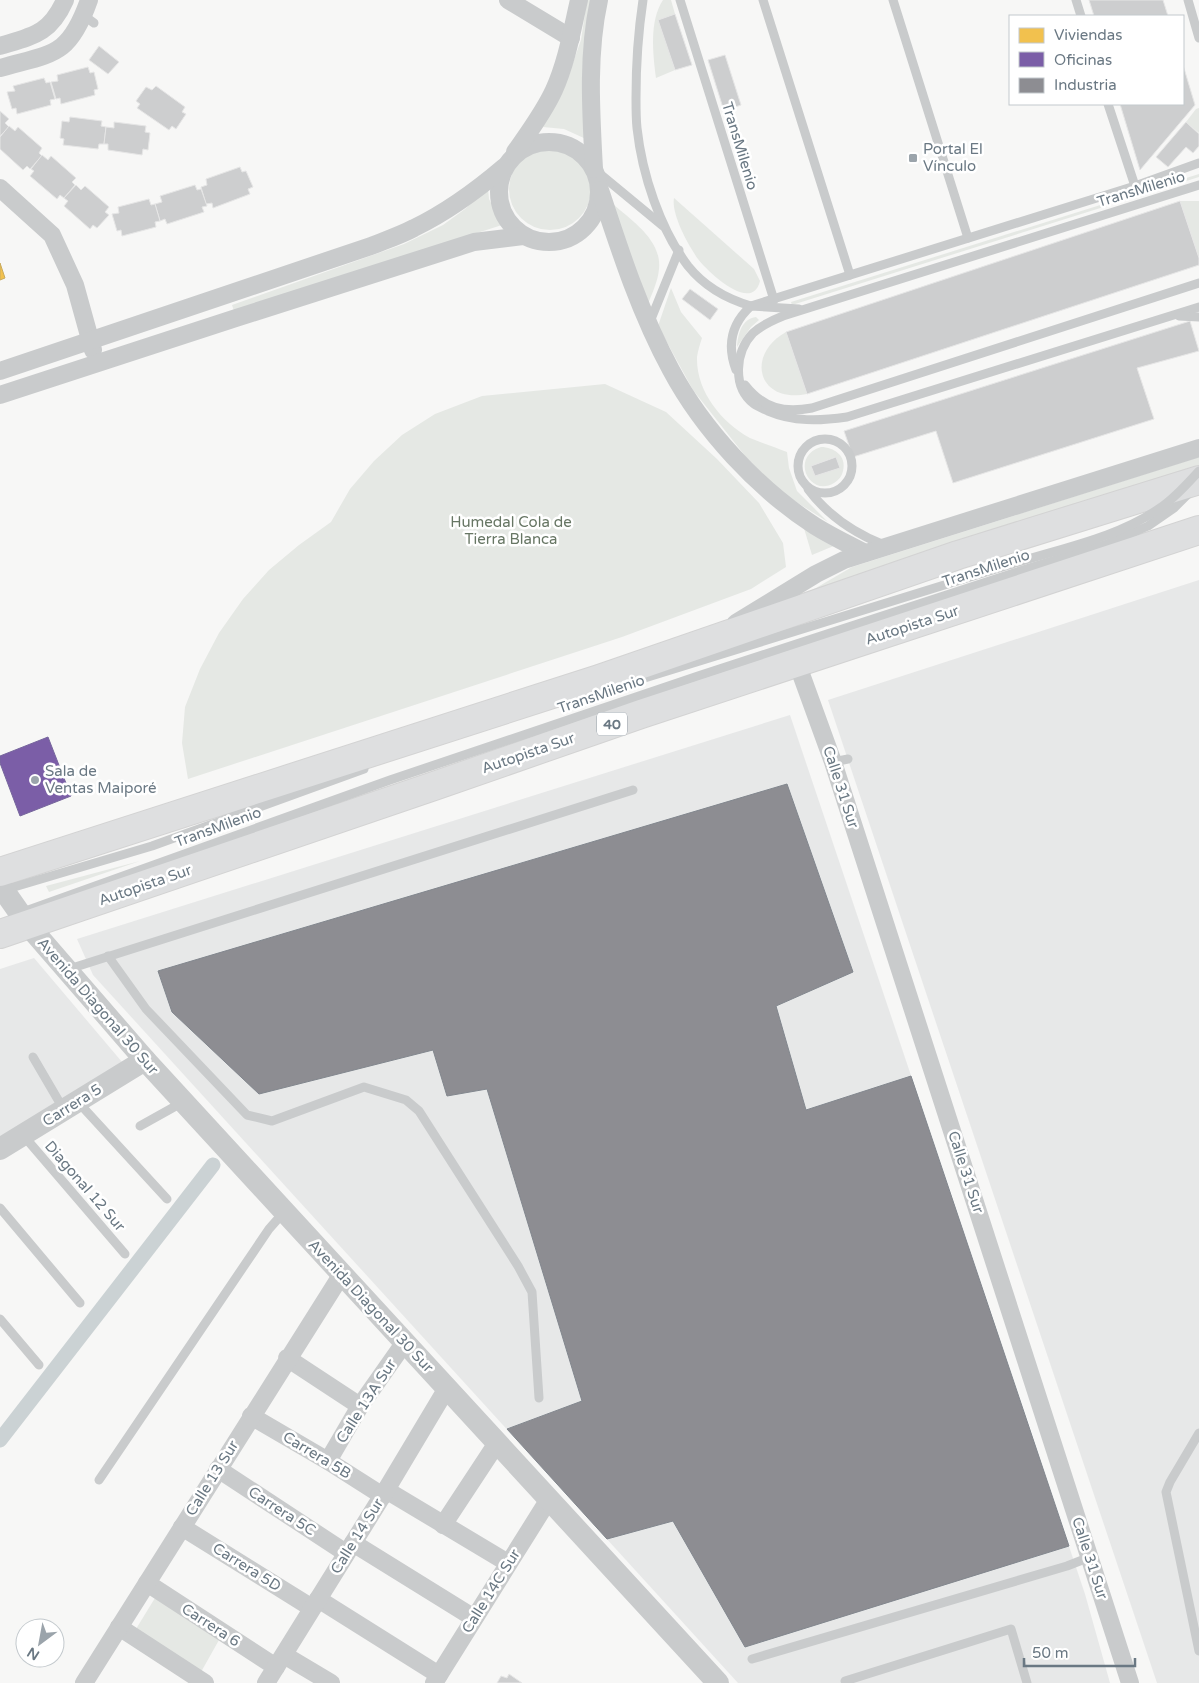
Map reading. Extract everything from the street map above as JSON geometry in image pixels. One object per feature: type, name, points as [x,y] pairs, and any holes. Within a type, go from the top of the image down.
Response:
[{"type":"highway","points":[[7,904],[599,679],[958,555],[1199,481]]},
{"type":"highway","name":"Autopista Sur","points":[[7,904],[434,786],[535,750],[1199,530]]},
{"type":"street","points":[[0,46],[32,36],[43,30],[54,21],[65,0]]},
{"type":"street","points":[[508,0],[570,38]]},
{"type":"street","points":[[579,0],[563,67],[554,90],[542,113],[509,161],[499,182],[498,198],[502,213],[511,226],[523,236],[540,242],[556,242],[570,238],[582,230],[592,219],[598,205],[600,190]]},
{"type":"street","points":[[600,0],[596,14],[592,56],[591,101],[594,169],[618,248],[649,325],[686,396],[727,448],[765,487],[796,512],[814,525],[865,553]]},
{"type":"street","points":[[0,68],[54,53],[66,44],[89,13]]},
{"type":"street","points":[[0,371],[354,252],[414,228],[466,197],[526,146],[541,142],[557,142],[572,147],[585,156],[594,169]]},
{"type":"street","points":[[0,188],[52,235],[74,285],[96,363]]},
{"type":"street","points":[[0,395],[474,242],[523,236]]},
{"type":"street","points":[[704,643],[816,574],[844,560],[1198,446]]},
{"type":"street","name":"Calle 31 Sur","points":[[796,663],[841,760],[1130,1683]]},
{"type":"street","name":"Avenida Diagonal 30 Sur","points":[[7,904],[183,1102],[549,1499],[708,1679]]},
{"type":"street","name":"Carrera 5","points":[[0,1150],[145,1060]]},
{"type":"street","name":"Calle 13 Sur","points":[[84,1683],[287,1358],[342,1274]]},
{"type":"street","name":"Calle 13A Sur","points":[[328,1461],[360,1406],[404,1342]]},
{"type":"street","points":[[287,1358],[360,1406]]},
{"type":"street","name":"Calle 14 Sur","points":[[266,1683],[385,1493],[447,1388]]},
{"type":"street","name":"Carrera 5B","points":[[251,1416],[508,1563]]},
{"type":"street","points":[[443,1525],[497,1443]]},
{"type":"street","name":"Carrera 5C","points":[[218,1469],[349,1548],[474,1618]]},
{"type":"street","name":"Calle 14C Sur","points":[[436,1679],[549,1499]]},
{"type":"street","name":"Carrera 5D","points":[[182,1527],[315,1603],[436,1679]]},
{"type":"street","name":"Carrera 6","points":[[147,1583],[280,1661],[330,1683]]},
{"type":"street","points":[[119,1626],[205,1683]]},
{"type":"lane","name":"TransMilenio","points":[[643,0],[638,36],[637,128],[650,187],[665,228],[688,266],[710,286],[733,301],[751,306],[804,309]]},
{"type":"lane","name":"TransMilenio","points":[[680,0],[774,300]]},
{"type":"lane","points":[[763,0],[850,275]]},
{"type":"lane","points":[[893,0],[968,238]]},
{"type":"lane","points":[[1076,0],[1081,15]]},
{"type":"lane","points":[[1188,0],[1199,38]]},
{"type":"lane","name":"TransMilenio","points":[[1108,105],[1134,186]]},
{"type":"lane","name":"TransMilenio","points":[[751,306],[1134,186],[1199,163]]},
{"type":"lane","name":"TransMilenio","points":[[594,169],[665,228]]},
{"type":"lane","name":"TransMilenio","points":[[738,376],[738,362],[743,347],[753,333],[766,324],[804,309],[1199,185]]},
{"type":"lane","points":[[649,325],[678,250]]},
{"type":"lane","points":[[738,376],[753,394],[768,405],[794,411],[812,408],[1199,283]]},
{"type":"lane","points":[[751,306],[738,319],[732,338],[732,358],[747,397],[754,405],[790,418],[802,420],[847,417],[1199,307]]},
{"type":"lane","points":[[1172,316],[1199,317]]},
{"type":"lane","points":[[803,482],[817,492],[834,492],[842,488],[851,473],[852,464],[850,455],[844,448],[830,440],[822,440],[808,446],[799,458],[798,467],[803,482],[830,514],[854,532],[887,546]]},
{"type":"lane","name":"TransMilenio","points":[[7,904],[390,780],[1015,568],[1106,535],[1129,526],[1171,500],[1199,471]]},
{"type":"lane","name":"TransMilenio","points":[[622,685],[1015,568],[1107,544],[1132,534],[1163,516],[1199,481]]},
{"type":"lane","name":"TransMilenio","points":[[7,904],[152,846],[371,766]]},
{"type":"lane","points":[[66,969],[633,790]]},
{"type":"lane","points":[[108,956],[146,1009],[247,1115],[272,1121],[364,1087],[406,1100],[419,1111],[518,1266],[532,1292],[539,1398]]},
{"type":"lane","points":[[33,1057],[71,1106],[167,1199]]},
{"type":"lane","points":[[140,1126],[183,1102]]},
{"type":"lane","name":"Diagonal 12 Sur","points":[[23,1135],[125,1254]]},
{"type":"lane","points":[[0,1208],[80,1303]]},
{"type":"lane","points":[[99,1480],[269,1229],[284,1212]]},
{"type":"lane","points":[[0,1319],[39,1365]]},
{"type":"lane","points":[[1199,1433],[1166,1492],[1199,1651]]},
{"type":"lane","points":[[752,1659],[1067,1566],[1090,1557]]},
{"type":"lane","points":[[845,1680],[1011,1629],[1027,1683]]},
{"type":"shaded area","points":[[1199,580],[1199,1683],[1157,1683],[828,700]]},
{"type":"shaded area","points":[[790,715],[1085,1594],[1110,1683],[738,1683],[93,975],[77,939]]},
{"type":"shaded area","points":[[34,958],[122,1062],[0,1137],[0,969]]},
{"type":"green space","points":[[587,0],[592,0],[586,139],[564,129],[543,127],[564,88],[581,40]]},
{"type":"green space","points":[[663,0],[671,0],[675,14],[659,20],[675,70],[656,78],[653,38],[656,18]]},
{"type":"green space","points":[[1199,108],[1199,133],[1186,122],[1196,109]]},
{"type":"green space","points":[[542,148],[558,148],[573,155],[584,166],[591,181],[588,205],[579,218],[558,230],[542,230],[527,223],[516,212],[509,197],[509,181],[516,166],[527,155]]},
{"type":"green space","points":[[1199,174],[1199,177],[792,305],[791,302]]},
{"type":"green space","points":[[488,188],[489,199],[502,225],[234,311],[232,305],[404,244],[443,225],[465,209]]},
{"type":"green space","points":[[674,198],[754,269],[760,281],[755,290],[748,293],[740,292],[720,280],[703,265],[681,229],[675,212]]},
{"type":"green space","points":[[1180,201],[1199,201],[1199,258]]},
{"type":"green space","points":[[613,204],[637,224],[656,249],[659,269],[647,306]]},
{"type":"green space","points":[[671,288],[681,312],[702,338],[697,357],[698,370],[701,382],[712,404],[739,431],[750,438],[787,452],[789,468],[797,491],[828,522],[782,493],[746,457],[693,390],[658,326]]},
{"type":"green space","points":[[756,317],[759,320],[751,327],[737,347],[738,337],[744,324],[751,318]]},
{"type":"green space","points":[[786,332],[807,394],[790,395],[777,392],[768,385],[763,375],[762,364],[765,353],[773,342]]},
{"type":"green space","name":"Humedal Cola de Tierra Blanca","points":[[605,384],[666,412],[717,459],[759,503],[783,543],[786,567],[751,589],[622,637],[188,779],[182,743],[185,707],[200,669],[219,633],[243,599],[269,570],[331,522],[350,489],[374,461],[402,435],[435,414],[482,396]]},
{"type":"green space","points":[[821,447],[826,447],[838,453],[844,466],[842,475],[837,481],[825,486],[817,485],[811,481],[806,474],[805,467],[806,459],[811,452]],"holes":[[[835,457],[839,468],[815,476],[811,466]]]},
{"type":"green space","points":[[1199,457],[1199,466],[809,592],[852,567]]},
{"type":"green space","points":[[803,525],[836,545],[812,555]]},
{"type":"green space","points":[[140,861],[49,892],[46,886]]},
{"type":"green space","points":[[155,1598],[219,1640],[201,1672],[136,1629]]},
{"type":"building: Viviendas","points":[[0,263],[5,278],[0,280]]},
{"type":"building: Oficinas","name":"Sala de Ventas Maiporé","points":[[48,737],[71,796],[20,816],[0,763],[0,756]]},
{"type":"building: Industria","points":[[787,784],[853,972],[776,1006],[806,1110],[911,1076],[1069,1546],[745,1647],[673,1521],[607,1539],[507,1429],[582,1401],[487,1089],[447,1096],[433,1050],[259,1094],[172,1012],[158,971]]},
{"type":"building: Otros","points":[[1089,0],[1163,0],[1168,15],[1094,15]]},
{"type":"building: Otros","points":[[675,14],[692,65],[675,70],[658,20]]},
{"type":"building: Otros","points":[[99,46],[119,62],[108,74],[89,60]]},
{"type":"building: Otros","points":[[725,55],[741,105],[724,111],[708,60]]},
{"type":"building: Otros","points":[[88,67],[90,73],[94,72],[98,89],[94,90],[95,95],[61,104],[60,98],[56,99],[51,82],[58,81],[57,75]]},
{"type":"building: Otros","points":[[1184,68],[1195,105],[1140,170],[1120,105],[1184,105]]},
{"type":"building: Otros","points":[[44,78],[46,83],[50,82],[55,99],[50,100],[51,105],[17,114],[16,108],[12,109],[7,92],[15,91],[13,86]]},
{"type":"building: Otros","points":[[156,86],[185,107],[182,112],[186,114],[176,129],[172,126],[169,130],[137,108],[140,104],[136,101],[146,87],[152,90]]},
{"type":"building: Otros","points":[[0,111],[9,119],[5,123],[9,127],[0,136]]},
{"type":"building: Otros","points":[[70,117],[102,121],[101,126],[106,127],[104,144],[99,144],[98,149],[63,145],[64,139],[60,138],[62,121],[69,122]]},
{"type":"building: Otros","points":[[114,122],[146,126],[145,132],[150,133],[148,150],[143,149],[142,155],[108,150],[108,144],[104,144],[106,127],[114,128]]},
{"type":"building: Otros","points":[[1186,122],[1199,134],[1199,146],[1193,153],[1186,147],[1168,167],[1156,157]]},
{"type":"building: Otros","points":[[9,126],[15,131],[18,127],[42,148],[39,153],[42,156],[30,169],[27,166],[23,170],[0,149],[0,137]]},
{"type":"building: Otros","points":[[42,155],[48,160],[51,156],[76,178],[72,182],[75,185],[64,198],[60,195],[57,199],[30,176],[34,171],[31,169]]},
{"type":"building: Otros","points":[[240,167],[242,172],[246,171],[253,187],[248,189],[250,194],[213,208],[212,203],[206,204],[201,187],[207,185],[206,179]]},
{"type":"building: Otros","points":[[76,185],[81,190],[85,186],[109,207],[105,212],[109,215],[97,228],[93,225],[90,229],[64,206],[68,201],[64,198]]},
{"type":"building: Otros","points":[[195,185],[197,190],[201,189],[207,206],[202,207],[204,212],[167,224],[165,219],[160,221],[155,204],[162,202],[160,196]]},
{"type":"building: Otros","points":[[149,199],[151,205],[155,204],[160,221],[155,222],[156,227],[122,236],[121,230],[117,231],[112,214],[119,213],[118,207]]},
{"type":"building: Otros","points":[[1180,201],[1199,258],[1199,265],[807,394],[786,332]]},
{"type":"building: Otros","points":[[690,289],[718,309],[710,320],[682,299]]},
{"type":"building: Otros","points":[[1190,321],[1199,351],[1137,368],[1154,419],[953,483],[936,431],[853,457],[844,431]]},
{"type":"building: Otros","points":[[836,457],[840,468],[815,476],[811,466]]},
{"type":"building: Otros","points":[[509,1674],[522,1683],[497,1683],[501,1676],[507,1678]]},
{"type":"waterway","points":[[0,1440],[213,1165]]},
{"type":"place","name":"Portal El Vínculo","points":[[913,158]]},
{"type":"place","name":"Sala de Ventas Maiporé","points":[[35,780]]}]
